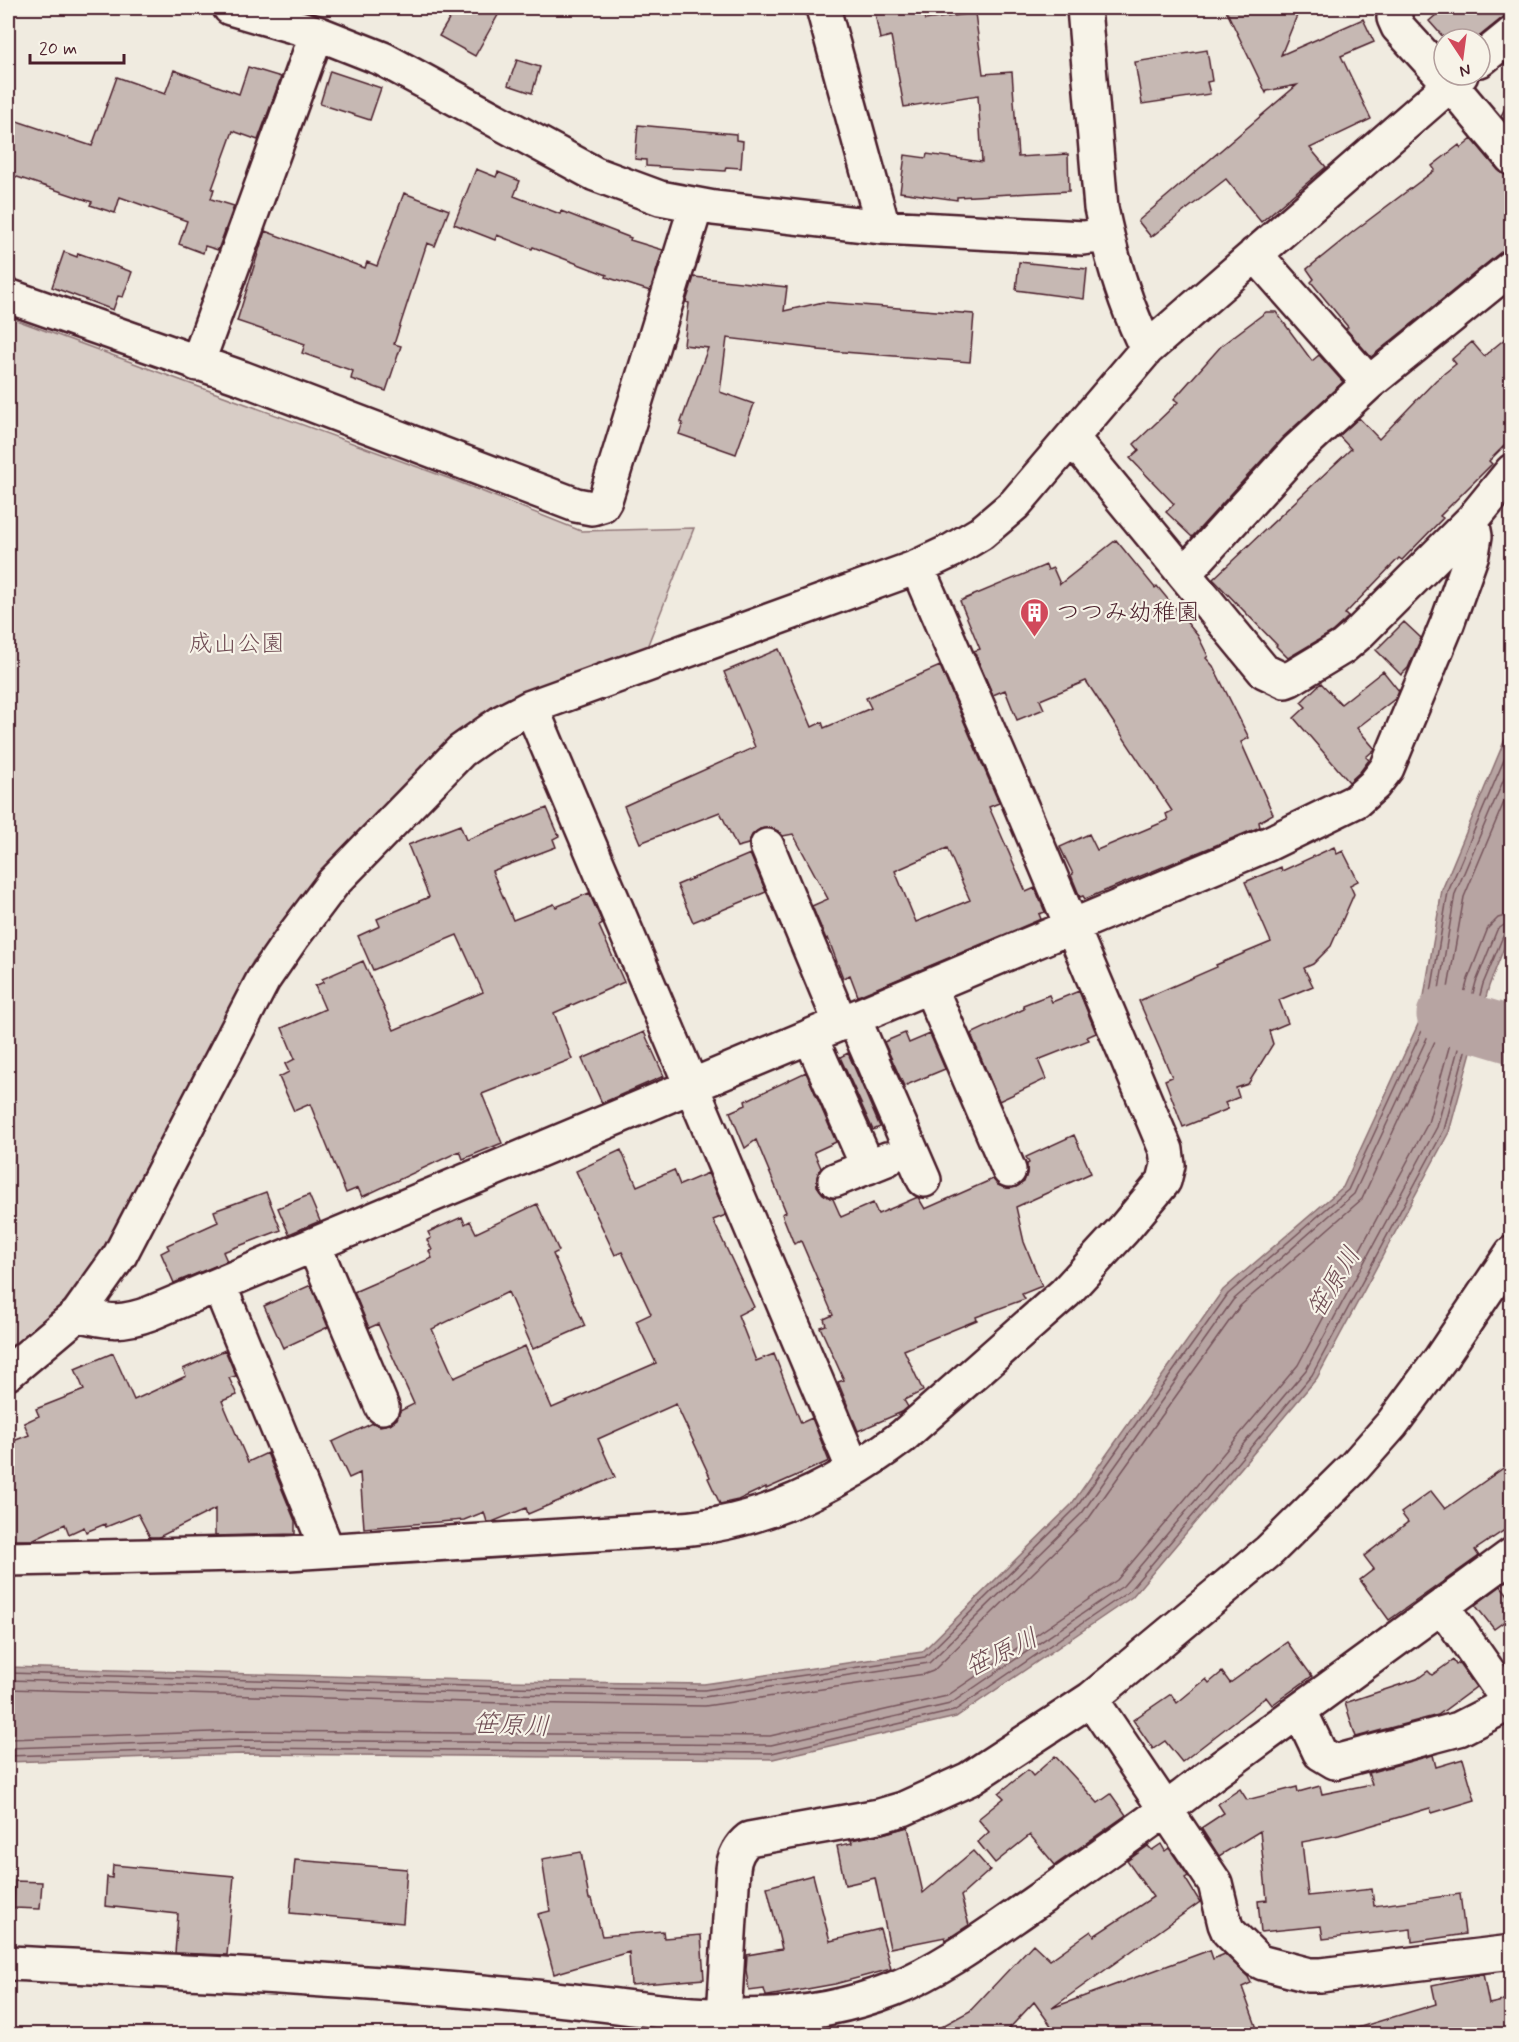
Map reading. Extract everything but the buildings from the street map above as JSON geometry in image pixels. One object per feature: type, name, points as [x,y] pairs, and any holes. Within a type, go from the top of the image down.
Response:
[{"type":"street","points":[[230,8],[316,33],[383,59],[595,174],[660,198],[696,206],[883,227],[1083,238],[1107,235]]},
{"type":"street","points":[[823,8],[883,227]]},
{"type":"street","points":[[1084,8],[1101,208],[1130,312],[1147,349]]},
{"type":"street","points":[[1396,8],[1394,18],[1398,27],[1432,57]]},
{"type":"street","points":[[197,364],[316,33]]},
{"type":"street","points":[[1492,50],[1512,34]]},
{"type":"street","points":[[8,1374],[78,1314],[124,1247],[263,980],[294,935],[333,884],[461,751],[502,722],[531,706],[917,567],[951,551],[981,533],[1015,504],[1147,349],[1447,87]]},
{"type":"street","points":[[1462,87],[1512,158]]},
{"type":"street","points":[[8,296],[242,378],[576,506],[598,507],[605,500],[696,206]]},
{"type":"street","points":[[1255,254],[1369,383]]},
{"type":"street","points":[[1184,574],[1296,451],[1369,383],[1512,267]]},
{"type":"street","points":[[1072,438],[1264,671],[1285,681],[1343,647],[1357,635],[1472,520],[1512,471]]},
{"type":"street","points":[[78,1314],[108,1322],[130,1320],[219,1285],[1268,844],[1356,801],[1374,785],[1387,768],[1447,624],[1472,554],[1474,536],[1472,520]]},
{"type":"street","points":[[8,1559],[288,1553],[688,1529],[746,1518],[818,1492],[902,1437],[1065,1293],[1124,1229],[1164,1181],[1168,1165],[1166,1150],[917,567]]},
{"type":"street","points":[[531,706],[854,1470]]},
{"type":"street","points":[[767,846],[924,1180]]},
{"type":"street","points":[[930,987],[1009,1170]]},
{"type":"street","points":[[810,1036],[882,1161],[835,1180]]},
{"type":"street","points":[[314,1245],[382,1407]]},
{"type":"street","points":[[724,2016],[733,1869],[734,1860],[743,1843],[748,1839],[879,1816],[936,1796],[969,1779],[1091,1699],[1261,1558],[1355,1466],[1392,1424],[1441,1358],[1512,1253]]},
{"type":"street","points":[[219,1285],[327,1549]]},
{"type":"street","points":[[8,1963],[162,1969],[558,1999],[689,2025],[724,2016],[793,2015],[843,2005],[894,1989],[958,1955],[1166,1811],[1512,1556]]},
{"type":"street","points":[[1300,1711],[1320,1753],[1335,1762],[1459,1729],[1511,1705],[1443,1607]]},
{"type":"street","points":[[1091,1699],[1215,1883],[1228,1931],[1257,1960],[1310,1975],[1321,1975],[1512,1952]]},
{"type":"green space","name":"成山公園","points":[[8,317],[456,481],[581,531],[694,528],[647,647],[482,713],[253,961],[116,1232],[58,1310],[8,1350]]},
{"type":"water","name":"笹原川","points":[[1511,725],[1511,930],[1489,986],[1449,1132],[1317,1378],[1132,1597],[956,1717],[773,1759],[241,1754],[8,1762],[8,1667],[505,1681],[704,1684],[922,1652],[1071,1505],[1223,1290],[1343,1187],[1420,1020],[1442,890]]},
{"type":"waterway","points":[[1445,1015],[1512,1035]]},
{"type":"place","name":"つつみ幼稚園","points":[[1035,638]]}]
